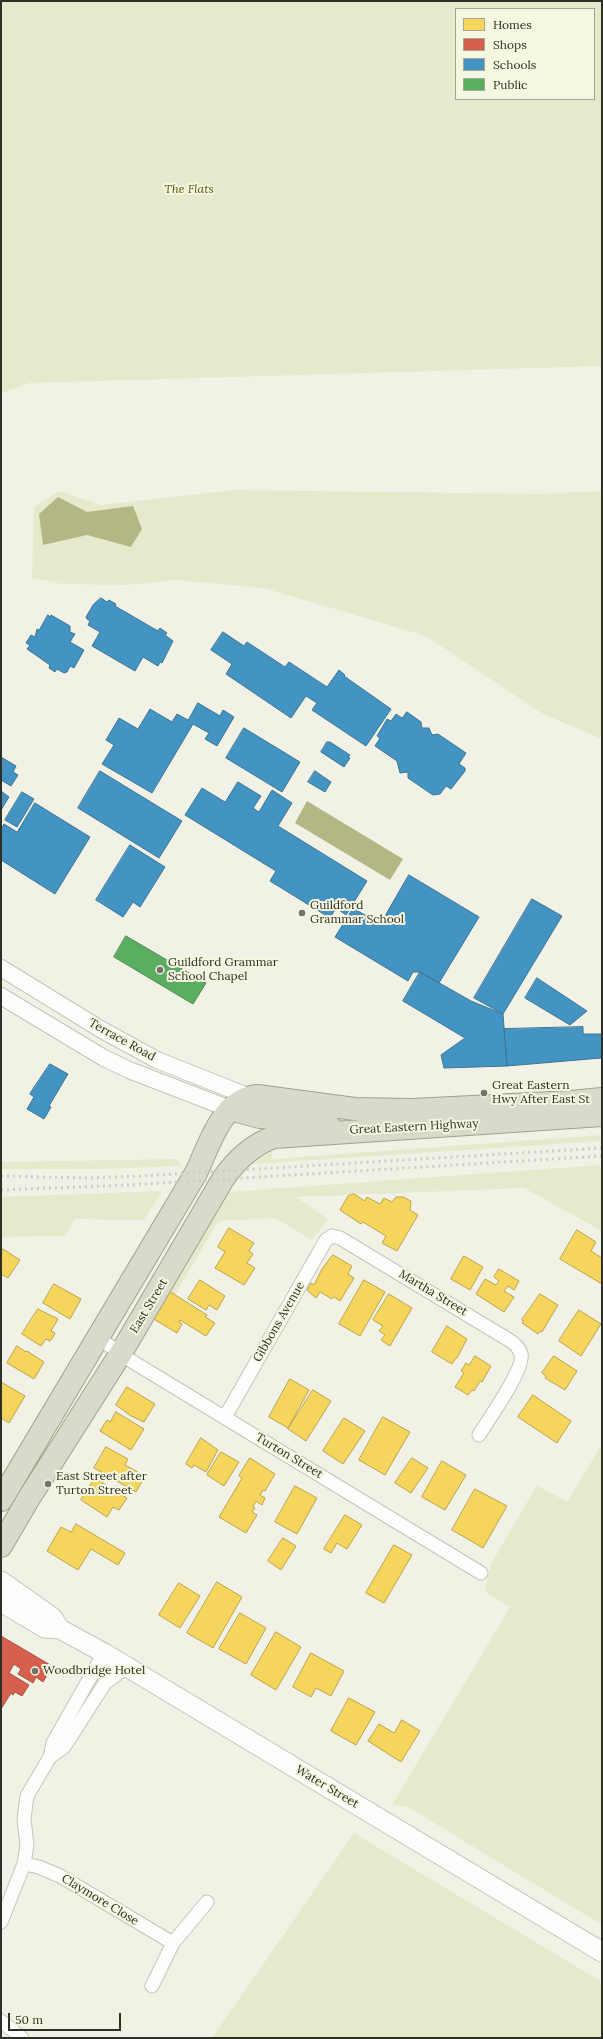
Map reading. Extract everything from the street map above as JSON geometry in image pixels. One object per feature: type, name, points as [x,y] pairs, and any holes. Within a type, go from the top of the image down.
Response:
[{"type":"highway","name":"Great Eastern Highway","points":[[250,1097],[266,1097],[355,1110],[413,1110],[602,1099]]},
{"type":"highway","points":[[1,1500],[196,1173],[218,1126],[230,1109],[250,1097]]},
{"type":"highway","name":"Great Eastern Highway","points":[[230,1109],[260,1117],[318,1120],[340,1131],[602,1115]]},
{"type":"highway","name":"East Street","points":[[1,1546],[29,1498],[121,1353],[223,1179],[240,1157],[252,1148],[274,1137],[340,1131]]},
{"type":"main road","name":"Water Street","points":[[1,1581],[52,1617],[60,1629]]},
{"type":"main road","name":"Water Street","points":[[1,1602],[45,1628],[60,1629],[104,1653],[598,1949]]},
{"type":"street","name":"Terrace Road","points":[[1,968],[102,1030],[157,1060],[250,1097]]},
{"type":"street","name":"Terrace Road","points":[[1,996],[104,1058],[129,1070],[230,1109]]},
{"type":"street","name":"Gibbons Avenue","points":[[225,1417],[326,1240],[332,1236],[340,1238]]},
{"type":"street","name":"Martha Street","points":[[340,1238],[510,1340],[517,1346],[521,1354],[519,1370],[479,1435]]},
{"type":"street","name":"Turton Street","points":[[97,1337],[481,1573]]},
{"type":"street","points":[[1,1922],[24,1864],[27,1845],[24,1819],[27,1796],[50,1757],[53,1743],[104,1653]]},
{"type":"street","points":[[50,1757],[64,1747],[105,1683],[127,1667]]},
{"type":"street","name":"Claymore Close","points":[[24,1864],[39,1867],[60,1876],[173,1944]]},
{"type":"street","points":[[152,1986],[173,1944],[207,1902]]},
{"type":"street","points":[[1,2021],[22,2038]]},
{"type":"green space","name":"The Flats","points":[[1,1],[602,1],[602,366],[30,383],[1,393]]},
{"type":"green space","points":[[235,490],[539,494],[602,491],[602,739],[543,714],[426,636],[264,588],[175,580],[126,585],[62,584],[32,578],[34,507],[59,491],[101,505]]},
{"type":"green space","points":[[602,1135],[602,1141],[252,1164],[272,1151],[272,1159]]},
{"type":"green space","points":[[177,1159],[181,1166],[98,1169],[1,1169],[1,1162]]},
{"type":"green space","points":[[602,1165],[602,1231],[524,1188],[296,1197],[328,1219],[312,1240],[275,1218],[218,1221],[175,1295],[169,1291],[227,1192]]},
{"type":"green space","points":[[162,1191],[144,1220],[74,1219],[66,1236],[1,1237],[1,1197]]},
{"type":"green space","points":[[602,1444],[602,1925],[408,1807],[392,1805],[510,1607],[485,1592],[491,1564],[537,1485],[567,1502]]},
{"type":"green space","points":[[354,1833],[602,1982],[602,2038],[212,2038]]},
{"type":"shaded area","points":[[58,497],[87,512],[133,506],[142,529],[131,547],[87,535],[43,545],[39,514]]},
{"type":"shaded area","points":[[307,801],[403,859],[390,880],[295,823]]},
{"type":"building: Homes","points":[[354,1194],[365,1201],[367,1197],[380,1204],[384,1198],[392,1202],[396,1197],[403,1197],[411,1201],[410,1210],[418,1215],[397,1251],[382,1243],[386,1236],[363,1222],[361,1224],[340,1210],[348,1196]]},
{"type":"building: Homes","points":[[229,1228],[254,1243],[249,1251],[253,1254],[247,1263],[255,1268],[244,1285],[215,1268],[225,1252],[218,1247]]},
{"type":"building: Homes","points":[[577,1230],[596,1242],[591,1251],[602,1258],[602,1284],[560,1259]]},
{"type":"building: Homes","points":[[3,1249],[20,1260],[8,1278],[1,1274],[1,1253]]},
{"type":"building: Homes","points":[[333,1255],[352,1266],[348,1274],[354,1278],[340,1301],[334,1297],[332,1299],[320,1292],[316,1298],[307,1290],[311,1283],[314,1285],[322,1269]]},
{"type":"building: Homes","points":[[464,1256],[483,1267],[470,1290],[451,1279]]},
{"type":"building: Homes","points":[[499,1269],[519,1281],[514,1290],[508,1286],[504,1291],[514,1297],[504,1312],[476,1294],[485,1279],[496,1285],[499,1281],[494,1277]]},
{"type":"building: Homes","points":[[200,1280],[225,1296],[217,1310],[209,1305],[206,1310],[188,1299]]},
{"type":"building: Homes","points":[[364,1280],[385,1292],[360,1336],[339,1324]]},
{"type":"building: Homes","points":[[54,1284],[81,1299],[70,1319],[43,1303]]},
{"type":"building: Homes","points":[[169,1291],[207,1315],[205,1317],[215,1323],[206,1336],[180,1320],[179,1322],[182,1324],[177,1333],[152,1318]]},
{"type":"building: Homes","points":[[389,1294],[412,1308],[390,1346],[381,1340],[385,1335],[379,1331],[383,1326],[373,1320]]},
{"type":"building: Homes","points":[[540,1294],[558,1305],[542,1332],[540,1331],[538,1334],[522,1323],[524,1321],[522,1320]]},
{"type":"building: Homes","points":[[38,1309],[58,1319],[51,1331],[55,1333],[53,1337],[50,1341],[46,1339],[41,1346],[22,1334]]},
{"type":"building: Homes","points":[[579,1310],[601,1324],[581,1356],[559,1341]]},
{"type":"building: Homes","points":[[447,1326],[467,1339],[457,1358],[452,1364],[432,1352]]},
{"type":"building: Homes","points":[[17,1346],[44,1362],[34,1379],[7,1363]]},
{"type":"building: Homes","points":[[475,1356],[491,1366],[482,1382],[480,1381],[474,1391],[472,1390],[468,1395],[455,1387],[464,1373],[461,1371],[466,1363],[469,1365]]},
{"type":"building: Homes","points":[[554,1356],[577,1371],[565,1390],[545,1378],[546,1376],[542,1373]]},
{"type":"building: Homes","points":[[290,1379],[309,1390],[288,1428],[269,1417]]},
{"type":"building: Homes","points":[[1,1382],[25,1396],[9,1423],[1,1418]]},
{"type":"building: Homes","points":[[127,1387],[155,1404],[144,1422],[131,1416],[116,1405]]},
{"type":"building: Homes","points":[[313,1390],[331,1401],[306,1441],[288,1429]]},
{"type":"building: Homes","points":[[533,1395],[571,1421],[557,1443],[518,1417]]},
{"type":"building: Homes","points":[[116,1412],[144,1429],[131,1450],[100,1431],[107,1420],[110,1422]]},
{"type":"building: Homes","points":[[383,1417],[410,1432],[385,1475],[359,1460]]},
{"type":"building: Homes","points":[[344,1418],[365,1431],[343,1464],[323,1451]]},
{"type":"building: Homes","points":[[201,1438],[218,1450],[206,1472],[194,1465],[192,1468],[186,1464]]},
{"type":"building: Homes","points":[[106,1447],[128,1459],[125,1465],[145,1476],[136,1492],[94,1468]]},
{"type":"building: Homes","points":[[221,1452],[239,1462],[224,1486],[207,1475]]},
{"type":"building: Homes","points":[[250,1458],[275,1474],[265,1491],[263,1490],[260,1495],[265,1498],[262,1505],[256,1501],[253,1507],[255,1508],[252,1512],[257,1515],[246,1533],[219,1517],[242,1478],[239,1476]]},
{"type":"building: Homes","points":[[412,1458],[428,1468],[411,1493],[395,1483]]},
{"type":"building: Homes","points":[[442,1461],[466,1475],[445,1510],[422,1497]]},
{"type":"building: Homes","points":[[95,1478],[127,1498],[119,1510],[113,1507],[107,1517],[81,1500]]},
{"type":"building: Homes","points":[[295,1486],[317,1498],[297,1534],[275,1522]]},
{"type":"building: Homes","points":[[475,1489],[507,1506],[483,1548],[452,1530]]},
{"type":"building: Homes","points":[[345,1515],[362,1525],[347,1549],[337,1543],[331,1553],[324,1549]]},
{"type":"building: Homes","points":[[76,1524],[125,1553],[118,1565],[91,1549],[78,1570],[47,1551],[61,1527],[71,1532]]},
{"type":"building: Homes","points":[[283,1538],[296,1546],[281,1570],[268,1561]]},
{"type":"building: Homes","points":[[394,1545],[412,1555],[384,1603],[366,1593]]},
{"type":"building: Homes","points":[[217,1582],[242,1597],[213,1648],[187,1633]]},
{"type":"building: Homes","points":[[179,1583],[200,1596],[180,1628],[159,1615]]},
{"type":"building: Homes","points":[[240,1613],[266,1628],[246,1664],[219,1649]]},
{"type":"building: Homes","points":[[276,1632],[301,1647],[276,1690],[251,1675]]},
{"type":"building: Homes","points":[[311,1653],[344,1671],[331,1696],[316,1688],[311,1697],[293,1687]]},
{"type":"building: Homes","points":[[349,1698],[375,1712],[356,1745],[331,1731]]},
{"type":"building: Homes","points":[[402,1720],[420,1731],[401,1762],[368,1741],[379,1724],[394,1733]]},
{"type":"building: Shops","name":"Woodbridge Hotel","points":[[1,1636],[52,1666],[43,1682],[36,1677],[33,1683],[18,1674],[21,1669],[14,1664],[9,1673],[29,1685],[22,1696],[15,1692],[13,1695],[11,1693],[1,1709]]},
{"type":"building: Schools","points":[[101,598],[107,602],[109,600],[116,604],[115,606],[158,631],[160,628],[167,633],[165,635],[173,641],[162,663],[160,662],[158,666],[143,657],[135,671],[92,646],[100,632],[88,625],[90,621],[86,617],[93,605]]},
{"type":"building: Schools","points":[[48,615],[50,617],[51,615],[70,626],[70,632],[75,634],[70,642],[84,650],[74,668],[70,666],[67,672],[64,673],[57,669],[55,672],[49,668],[50,665],[27,649],[30,645],[26,643],[31,635],[35,637],[37,629],[39,630]]},
{"type":"building: Schools","points":[[223,632],[244,646],[247,642],[285,667],[289,662],[327,687],[339,670],[345,675],[344,676],[391,709],[366,746],[312,710],[317,703],[306,696],[291,718],[226,674],[232,664],[211,650]]},
{"type":"building: Schools","points":[[198,703],[220,716],[223,710],[234,717],[217,746],[205,739],[209,733],[193,724],[152,793],[102,764],[114,745],[106,740],[119,718],[138,729],[150,709],[172,722],[177,714],[188,720]]},
{"type":"building: Schools","points":[[407,712],[421,722],[422,728],[429,728],[432,735],[438,734],[466,753],[459,764],[465,768],[465,771],[451,789],[446,786],[440,794],[433,795],[408,778],[408,772],[400,773],[397,761],[375,746],[380,738],[377,736],[387,719],[391,721],[396,714],[402,718]]},
{"type":"building: Schools","points":[[244,728],[300,762],[282,792],[226,758]]},
{"type":"building: Schools","points":[[327,742],[330,742],[350,755],[348,757],[350,758],[344,767],[321,752]]},
{"type":"building: Schools","points":[[1,757],[16,766],[13,772],[18,775],[11,786],[1,780]]},
{"type":"building: Schools","points":[[100,771],[182,821],[159,858],[78,808]]},
{"type":"building: Schools","points":[[315,771],[331,782],[325,792],[308,782]]},
{"type":"building: Schools","points":[[238,782],[261,796],[253,808],[259,812],[272,790],[292,803],[278,826],[367,881],[346,915],[336,908],[330,918],[270,881],[276,871],[185,815],[202,788],[225,802]]},
{"type":"building: Schools","points":[[1,791],[9,797],[1,810]]},
{"type":"building: Schools","points":[[22,792],[34,799],[17,827],[5,820]]},
{"type":"building: Schools","points":[[35,803],[90,837],[55,894],[1,860],[1,829],[4,824],[17,832]]},
{"type":"building: Schools","points":[[130,845],[165,867],[140,907],[133,902],[123,917],[96,900]]},
{"type":"building: Schools","points":[[409,875],[479,917],[439,983],[420,972],[413,972],[408,981],[335,937],[353,908],[380,924]]},
{"type":"building: Schools","points":[[532,899],[562,916],[503,1014],[474,998]]},
{"type":"building: Schools","points":[[420,972],[471,1001],[503,1014],[507,1066],[444,1068],[441,1055],[465,1038],[403,1001]]},
{"type":"building: Schools","points":[[537,978],[587,1011],[570,1025],[525,998]]},
{"type":"building: Schools","points":[[583,1027],[583,1034],[602,1034],[601,1058],[507,1066],[504,1029]]},
{"type":"building: Schools","points":[[50,1064],[68,1074],[49,1106],[51,1107],[44,1119],[27,1109],[34,1097],[30,1094]]},
{"type":"building: Public","name":"Guildford Grammar School Chapel","points":[[126,936],[206,983],[193,1004],[114,957]]},
{"type":"railway","points":[[1,1176],[87,1178],[141,1176],[602,1148]]},
{"type":"railway","points":[[1,1190],[130,1185],[602,1156]]},
{"type":"place","name":"Guildford Grammar School","points":[[302,913]]},
{"type":"place","name":"Guildford Grammar School Chapel","points":[[160,970]]},
{"type":"place","name":"Great Eastern Hwy After East St","points":[[484,1093]]},
{"type":"place","name":"East Street after Turton Street","points":[[48,1484]]},
{"type":"place","name":"Woodbridge Hotel","points":[[35,1671]]}]
